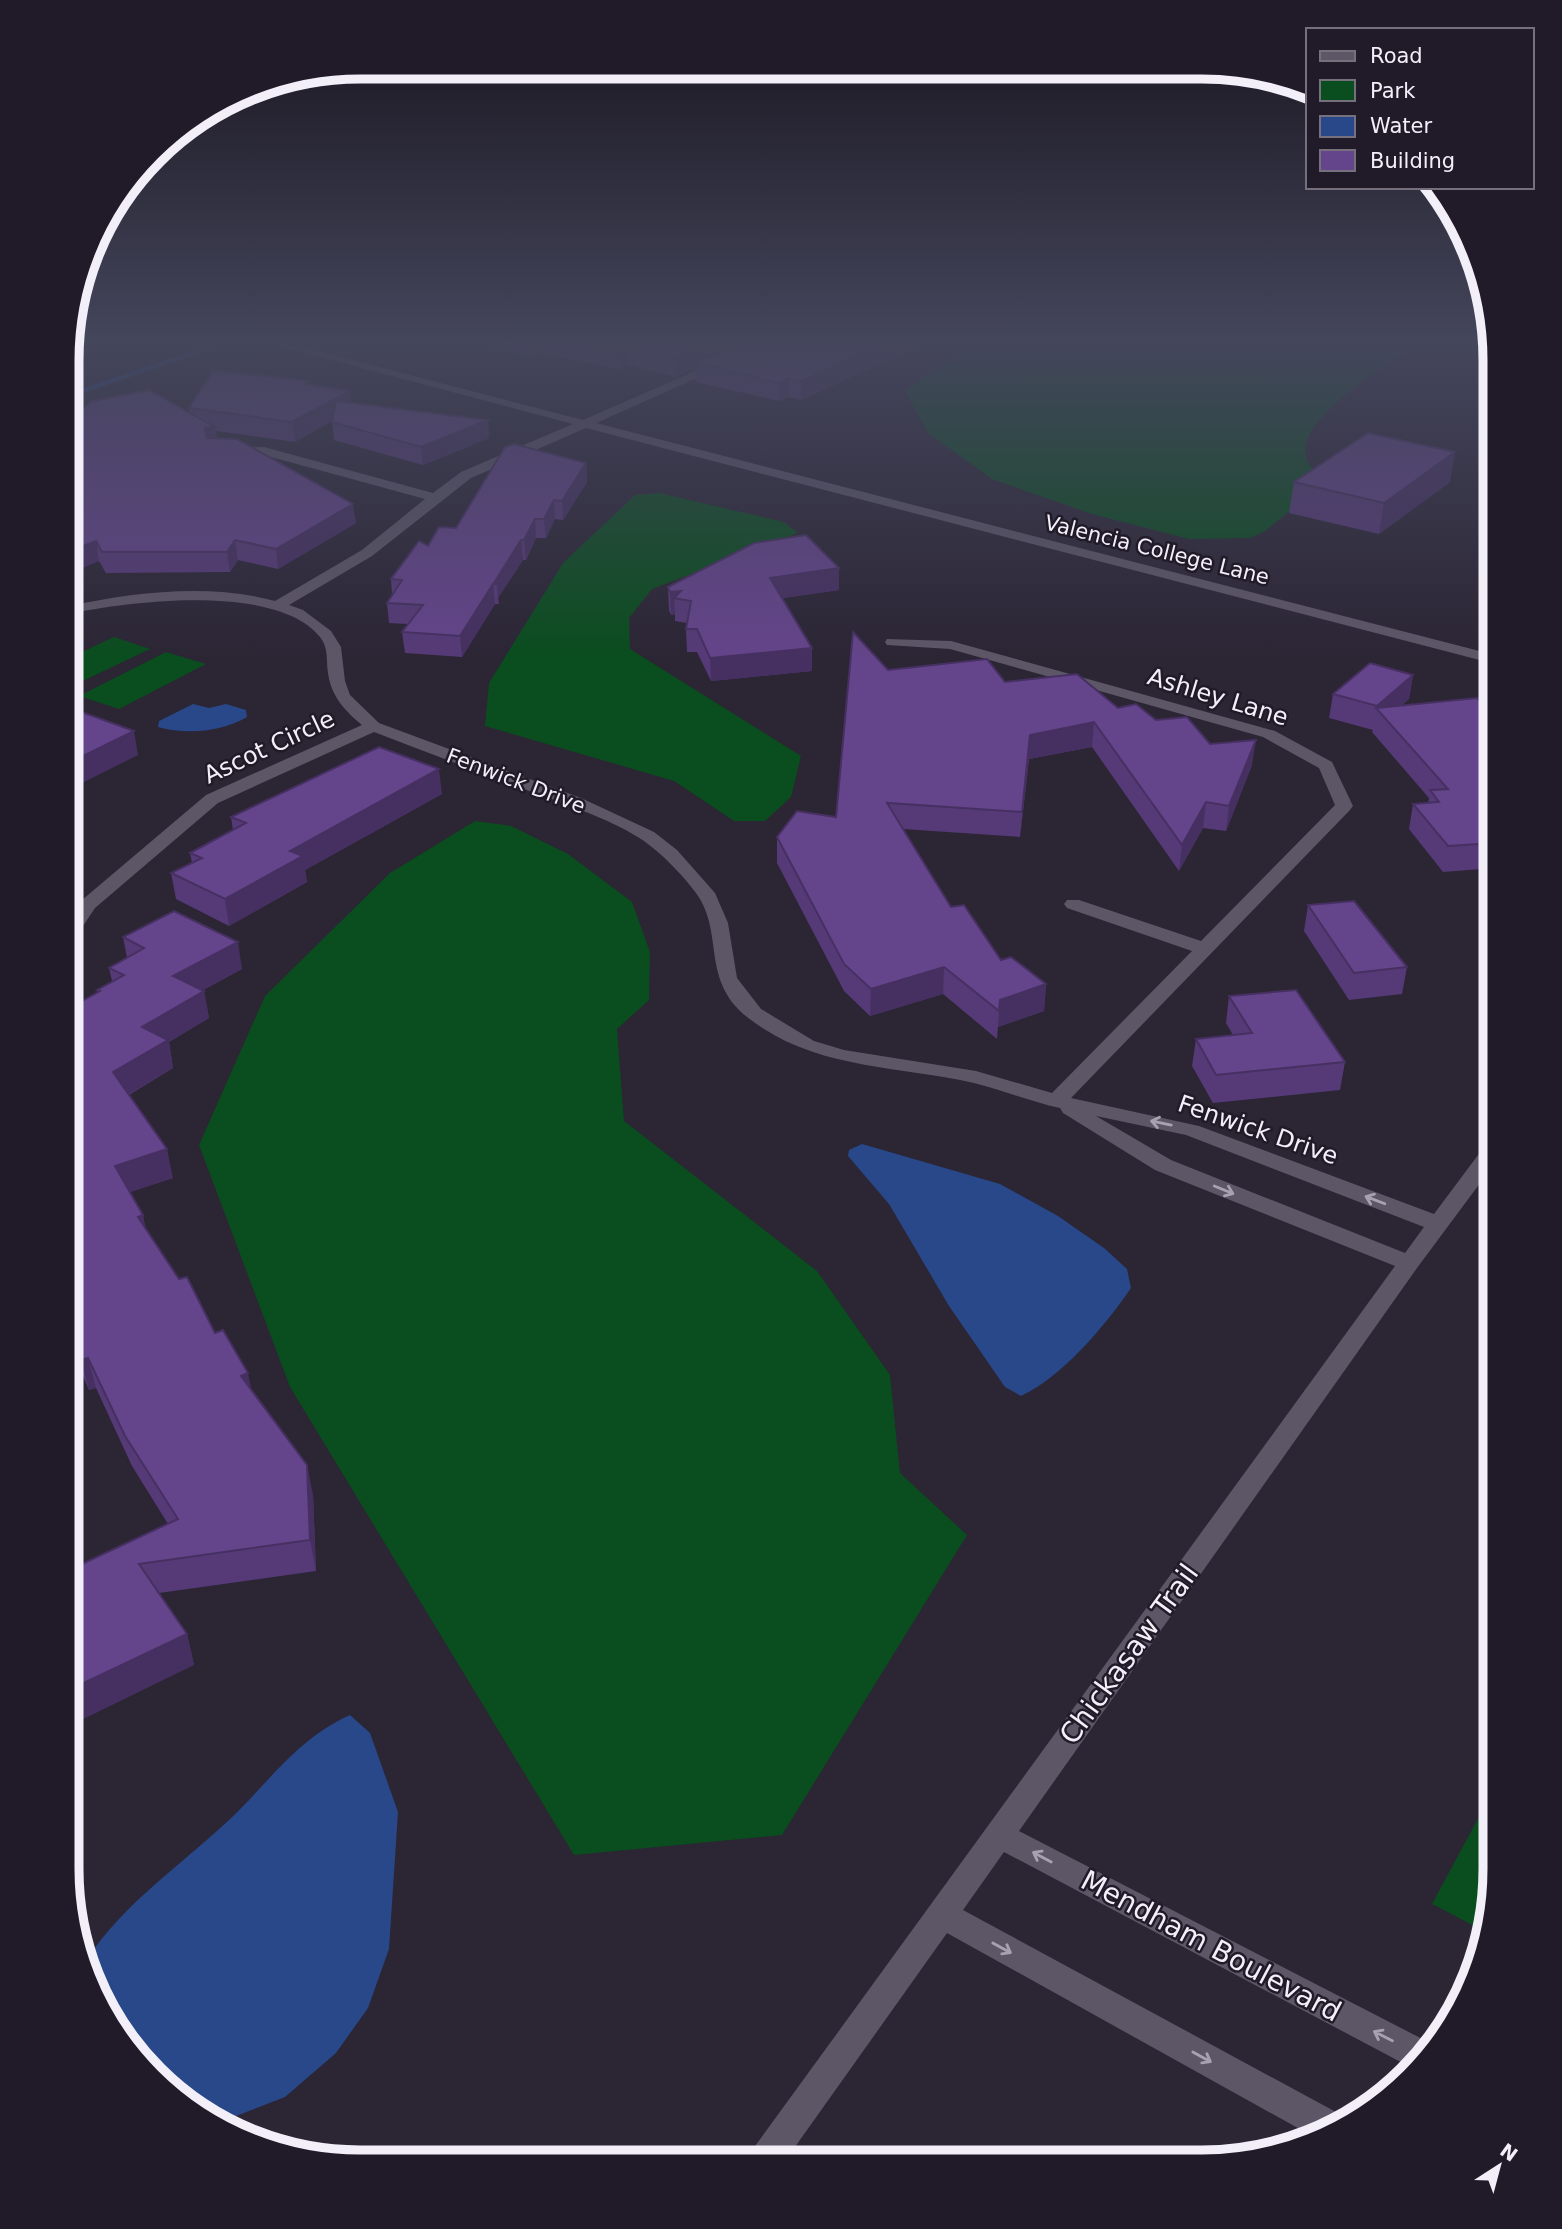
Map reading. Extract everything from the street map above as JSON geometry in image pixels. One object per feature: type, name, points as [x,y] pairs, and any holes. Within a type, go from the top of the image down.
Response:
[{"type":"street","points":[[79,609],[137,600],[196,596],[248,599],[279,605],[360,558],[395,533],[433,497],[466,475],[526,449]]},
{"type":"street","name":"Valencia College Lane","points":[[681,449],[1483,656]]},
{"type":"street","points":[[214,451],[264,452],[433,497]]},
{"type":"street","name":"Fenwick Drive","points":[[279,605],[318,626],[336,649],[337,681],[347,704],[373,726],[575,802],[648,836],[671,854],[706,893],[719,923],[727,978],[754,1013],[782,1032],[807,1045],[841,1056],[976,1077],[1056,1101],[1192,1130],[1438,1224]]},
{"type":"street","name":"Ashley Lane","points":[[892,642],[951,645],[1269,734],[1326,765],[1344,806],[1056,1101]]},
{"type":"street","name":"Ascot Circle","points":[[79,918],[89,904],[212,799],[373,726]]},
{"type":"street","points":[[1073,904],[1205,949]]},
{"type":"street","name":"Fenwick Drive","points":[[1056,1101],[1163,1166],[1409,1263]]},
{"type":"street","name":"Chickasaw Trail","points":[[773,2150],[1409,1263],[1483,1164]]},
{"type":"street","name":"Mendham Boulevard","points":[[999,1835],[1416,2053]]},
{"type":"street","points":[[943,1915],[1322,2123]]},
{"type":"green space","points":[[950,449],[1307,449],[1306,457],[1321,479],[1307,497],[1265,531],[1250,538],[1189,539],[1092,514],[992,479]]},
{"type":"green space","points":[[659,493],[784,522],[798,533],[652,589],[629,618],[630,649],[801,756],[791,797],[765,821],[734,821],[674,781],[485,726],[489,683],[563,563],[635,495]]},
{"type":"green space","points":[[114,637],[150,649],[79,683],[79,653]]},
{"type":"green space","points":[[166,652],[206,664],[119,709],[79,696]]},
{"type":"green space","points":[[475,821],[511,826],[568,854],[632,902],[650,952],[649,1000],[617,1029],[624,1121],[817,1271],[890,1375],[900,1473],[967,1535],[782,1835],[574,1855],[290,1387],[199,1145],[265,996],[390,873]]},
{"type":"green space","points":[[1483,1809],[1483,1888],[1477,1927],[1432,1904]]},
{"type":"water","points":[[193,704],[209,708],[226,704],[246,710],[247,717],[204,731],[158,727],[159,721]]},
{"type":"water","points":[[862,1144],[1000,1184],[1058,1216],[1104,1248],[1127,1269],[1131,1288],[1082,1349],[1052,1376],[1021,1396],[1005,1387],[949,1306],[889,1204],[848,1156],[849,1150]]},
{"type":"water","points":[[350,1715],[370,1733],[398,1812],[389,1949],[368,2008],[336,2053],[285,2097],[230,2118],[174,2081],[148,2055],[116,2010],[92,1953],[136,1902],[229,1820],[299,1748]]},
{"type":"building","points":[[79,449],[255,449],[353,504],[276,549],[235,540],[227,552],[102,552],[96,541],[79,548]]},
{"type":"building","points":[[504,449],[533,449],[586,463],[562,501],[554,500],[544,519],[535,519],[494,583],[497,584],[493,584],[460,636],[402,632],[423,605],[387,603],[402,580],[391,579],[419,541],[428,546],[439,527],[456,528]]},
{"type":"building","points":[[1344,449],[1441,449],[1455,452],[1384,503],[1294,482]]},
{"type":"building","points":[[806,535],[839,568],[770,578],[812,648],[710,658],[697,629],[686,629],[691,601],[674,598],[681,591],[670,592],[668,587],[754,543]]},
{"type":"building","points":[[853,632],[888,670],[987,659],[1005,682],[1077,674],[1118,708],[1136,704],[1156,720],[1187,717],[1210,744],[1256,740],[1229,806],[1206,802],[1182,845],[1094,722],[1030,735],[1022,812],[887,803],[951,907],[964,905],[1001,960],[1011,957],[1046,984],[1000,1000],[999,1011],[944,967],[871,989],[844,964],[777,837],[797,811],[836,817]]},
{"type":"building","points":[[1370,663],[1413,675],[1377,706],[1333,694]]},
{"type":"building","points":[[1477,698],[1483,704],[1483,844],[1448,846],[1413,804],[1439,802],[1430,790],[1448,789],[1376,708]]},
{"type":"building","points":[[79,711],[134,731],[79,758]]},
{"type":"building","points":[[379,747],[439,769],[290,851],[303,856],[225,899],[171,873],[202,858],[190,853],[246,823],[231,817]]},
{"type":"building","points":[[1354,901],[1407,967],[1354,973],[1308,905]]},
{"type":"building","points":[[174,911],[238,942],[173,976],[204,991],[142,1027],[168,1040],[113,1072],[167,1149],[115,1166],[143,1215],[138,1217],[179,1279],[187,1277],[215,1333],[223,1330],[248,1373],[241,1376],[307,1465],[310,1540],[139,1564],[187,1634],[79,1685],[79,1565],[178,1519],[125,1436],[88,1358],[81,1360],[79,1355],[79,1003],[124,975],[109,968],[144,948],[123,937]]},
{"type":"building","points":[[1296,990],[1345,1062],[1216,1075],[1196,1039],[1252,1033],[1229,996]]}]
